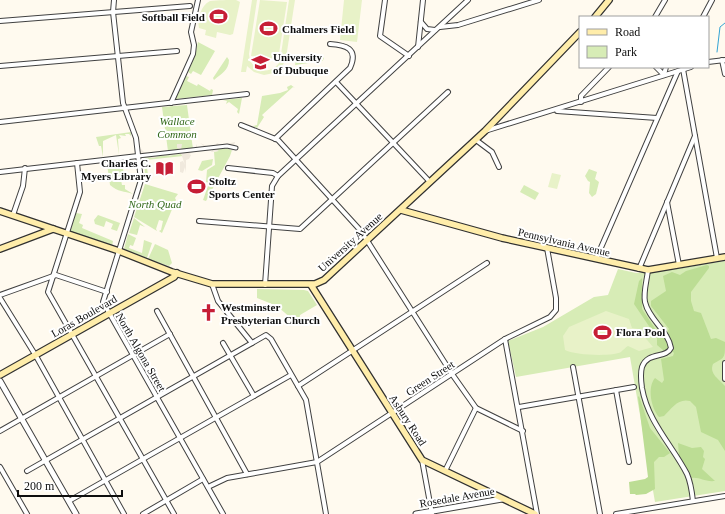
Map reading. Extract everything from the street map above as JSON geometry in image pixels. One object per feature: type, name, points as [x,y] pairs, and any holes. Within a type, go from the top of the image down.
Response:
[{"type":"main road","points":[[599,16],[609,0]]},
{"type":"main road","name":"University Avenue","points":[[0,211],[119,251],[178,274],[212,284],[311,285],[324,280],[476,140],[579,33]]},
{"type":"main road","name":"Pennsylvania Avenue","points":[[401,210],[502,238],[638,269],[648,270],[725,257]]},
{"type":"main road","points":[[0,249],[53,229]]},
{"type":"main road","name":"Loras Boulevard","points":[[0,375],[36,356],[178,274]]},
{"type":"main road","name":"Asbury Road","points":[[311,285],[422,460],[536,514]]},
{"type":"street","name":"North Algona Street","points":[[114,0],[113,12],[117,56],[124,109],[136,138],[141,184],[104,302],[109,314],[223,514]]},
{"type":"street","points":[[171,103],[193,54],[194,45],[191,34],[198,0]]},
{"type":"street","points":[[385,0],[380,36],[409,56]]},
{"type":"street","points":[[418,48],[423,0]]},
{"type":"street","points":[[265,285],[272,186],[278,176],[418,48],[435,30],[468,0]]},
{"type":"street","points":[[440,27],[458,24],[539,0]]},
{"type":"street","points":[[656,16],[665,0]]},
{"type":"street","points":[[704,16],[712,0]]},
{"type":"street","points":[[0,21],[190,6]]},
{"type":"street","points":[[420,20],[424,27],[435,30]]},
{"type":"street","points":[[275,139],[350,68],[353,56],[348,47],[330,44]]},
{"type":"street","points":[[0,66],[177,51]]},
{"type":"street","points":[[709,62],[724,60],[725,74]]},
{"type":"street","points":[[581,102],[581,96],[608,68]]},
{"type":"street","points":[[657,68],[664,75]]},
{"type":"street","points":[[664,75],[666,68]]},
{"type":"street","points":[[485,131],[687,68]]},
{"type":"street","points":[[683,69],[717,258]]},
{"type":"street","points":[[596,260],[678,71]]},
{"type":"street","points":[[336,82],[358,103],[430,182]]},
{"type":"street","points":[[199,221],[300,229],[448,92]]},
{"type":"street","points":[[0,122],[246,94]]},
{"type":"street","points":[[555,110],[657,118]]},
{"type":"street","points":[[240,125],[275,139],[332,198],[361,231],[452,374],[476,408],[523,431]]},
{"type":"street","points":[[638,269],[695,136]]},
{"type":"street","points":[[476,140],[492,152],[499,167]]},
{"type":"street","points":[[0,172],[227,146],[236,148]]},
{"type":"street","points":[[77,163],[80,192],[48,292],[174,514]]},
{"type":"street","points":[[14,215],[23,186],[25,168]]},
{"type":"street","points":[[228,168],[273,173],[278,176]]},
{"type":"street","points":[[667,202],[679,265]]},
{"type":"street","name":"Green Street","points":[[208,487],[220,480],[317,462],[505,339],[550,317],[556,310],[556,298],[548,248]]},
{"type":"street","points":[[298,386],[487,263]]},
{"type":"street","points":[[648,270],[644,301],[650,315],[665,336],[671,348],[666,354],[651,357],[643,365],[641,377],[644,399],[652,420],[686,473],[693,501]]},
{"type":"street","points":[[0,295],[56,275],[107,292]]},
{"type":"street","points":[[212,284],[218,301],[252,343]]},
{"type":"street","points":[[0,298],[36,356],[124,514]]},
{"type":"street","points":[[157,311],[247,474]]},
{"type":"street","points":[[0,431],[170,334]]},
{"type":"street","points":[[28,471],[156,397],[268,335],[306,400],[326,514]]},
{"type":"street","points":[[505,339],[519,407],[536,514]]},
{"type":"street","points":[[223,343],[254,396]]},
{"type":"street","points":[[725,363],[725,380]]},
{"type":"street","points":[[573,367],[600,514]]},
{"type":"street","points":[[69,501],[292,375]]},
{"type":"street","points":[[0,381],[76,514]]},
{"type":"street","points":[[519,407],[634,387]]},
{"type":"street","points":[[616,390],[629,462]]},
{"type":"street","points":[[445,471],[476,408]]},
{"type":"street","points":[[422,460],[432,513]]},
{"type":"street","points":[[0,467],[27,514]]},
{"type":"street","points":[[143,514],[203,479]]},
{"type":"street","points":[[616,514],[725,496]]},
{"type":"street","name":"Rosedale Avenue","points":[[416,514],[432,513],[502,499]]},
{"type":"green space","name":"Softball Field","points":[[236,0],[240,2],[233,34],[230,35],[217,32],[216,38],[205,35],[206,30],[199,28],[199,17],[204,6],[210,1]]},
{"type":"green space","points":[[252,0],[257,0],[249,54],[250,61],[258,69],[269,70],[275,67],[280,61],[289,0],[295,0],[286,58],[282,67],[274,73],[264,75],[254,72],[247,66],[246,72],[241,72]]},
{"type":"green space","name":"Chalmers Field","points":[[260,0],[287,2],[278,60],[251,56]]},
{"type":"green space","points":[[344,0],[362,0],[357,42],[340,40]]},
{"type":"green space","points":[[198,42],[215,51],[201,75],[193,71],[191,74],[188,72],[195,56]]},
{"type":"green space","points":[[297,56],[309,60],[323,60],[295,65]]},
{"type":"green space","points":[[227,57],[229,60],[228,66],[224,72],[214,80],[213,78]]},
{"type":"green space","points":[[186,76],[189,77],[187,81],[197,86],[198,84],[210,91],[211,89],[213,90],[212,95],[175,99]]},
{"type":"green space","points":[[291,85],[295,88],[293,87],[262,115],[264,117],[257,128],[253,126],[257,125],[262,96],[288,90],[287,87]]},
{"type":"green space","points":[[242,98],[239,114],[237,112],[238,109],[229,102],[226,104],[227,101],[223,100]]},
{"type":"green space","name":"Wallace Common","points":[[187,105],[193,149],[181,150],[180,148],[177,150],[168,151],[162,107]]},
{"type":"green space","points":[[131,132],[131,136],[129,134],[125,134],[126,136],[119,135],[121,138],[118,139],[119,155],[116,135],[103,141],[103,157],[101,146],[99,146],[96,137]]},
{"type":"green space","points":[[227,148],[232,150],[230,156],[206,201],[203,200],[209,183],[206,182],[207,170],[215,165],[214,152],[218,151],[215,149]]},
{"type":"green space","points":[[181,154],[183,156],[146,160],[148,175],[145,176],[144,157]]},
{"type":"green space","points":[[213,159],[212,165],[202,171],[198,170],[202,161]]},
{"type":"green space","points":[[119,162],[120,169],[123,169],[125,180],[121,180],[122,185],[125,185],[125,189],[133,194],[118,190],[110,185],[107,164]]},
{"type":"green space","points":[[589,169],[597,172],[595,179],[599,182],[596,194],[592,197],[589,193],[590,182],[585,176]]},
{"type":"green space","points":[[552,173],[561,175],[557,189],[548,187]]},
{"type":"green space","name":"North Quad","points":[[145,184],[178,194],[175,198],[176,200],[162,233],[159,231],[161,230],[163,221],[159,220],[156,229],[157,231],[134,217]]},
{"type":"green space","points":[[524,185],[539,193],[535,200],[520,192]]},
{"type":"green space","points":[[76,213],[82,214],[79,223],[83,225],[82,228],[113,241],[112,246],[70,232]]},
{"type":"green space","points":[[98,215],[120,223],[117,231],[111,229],[113,224],[106,221],[104,227],[95,224],[94,220]]},
{"type":"green space","points":[[134,218],[145,227],[140,225],[137,235],[129,233]]},
{"type":"green space","points":[[128,234],[136,238],[133,246],[130,245],[129,248],[142,253],[144,240],[152,243],[147,258],[124,249]]},
{"type":"green space","points":[[155,244],[168,250],[172,263],[169,266],[148,259]]},
{"type":"green space","points":[[725,261],[725,491],[655,502],[630,357],[516,377],[508,341],[543,327],[594,297],[608,295],[618,269],[636,273],[676,269]]},
{"type":"green space","points":[[707,265],[709,268],[691,292],[691,301],[694,311],[701,313],[711,339],[716,338],[725,342],[724,357],[713,364],[712,371],[713,374],[725,386],[725,451],[718,440],[701,432],[696,407],[690,401],[686,400],[679,402],[664,416],[659,417],[656,413],[651,398],[651,387],[655,378],[662,383],[664,380],[661,359],[673,356],[674,353],[663,350],[657,345],[657,338],[634,304],[639,281],[642,278],[642,309],[658,333],[666,333],[669,329],[651,306],[651,301],[666,291],[663,276],[672,272],[680,275],[686,271]]},
{"type":"green space","points":[[257,289],[308,291],[317,305],[300,315],[299,320],[292,319],[277,306],[257,298]]},
{"type":"green space","name":"Flora Pool","points":[[606,311],[629,319],[632,328],[638,329],[653,347],[639,351],[628,346],[616,354],[601,355],[576,353],[565,350],[563,336],[569,327]]},
{"type":"green space","points":[[639,396],[650,428],[670,453],[664,457],[659,457],[654,462],[655,489],[646,494],[636,495],[630,494],[629,482],[648,477]]},
{"type":"green space","points":[[678,443],[692,448],[701,447],[704,451],[703,457],[705,459],[702,469],[715,481],[692,478],[679,456]]},
{"type":"shaded area","points":[[235,142],[233,151],[227,148],[216,149],[219,151],[211,152],[212,150],[196,151],[189,154],[191,155],[189,159],[186,160],[186,173],[185,167],[183,173],[180,172],[180,162],[183,161],[185,165],[181,153],[154,158],[144,157],[144,160],[141,160],[141,149],[144,152],[150,153],[177,150],[179,148],[177,148],[177,144],[182,144],[181,150],[195,148],[197,144],[197,148],[205,147],[200,143],[209,147],[215,146],[217,143],[221,145]]},
{"type":"waterway","points":[[717,52],[720,27],[725,23]]},
{"type":"place","name":"Softball Field","points":[[218,17]]},
{"type":"place","name":"Chalmers Field","points":[[269,29]]},
{"type":"place","name":"University of Dubuque","points":[[260,63]]},
{"type":"place","name":"Charles C. Myers Library","points":[[164,169]]},
{"type":"place","name":"Stoltz Sports Center","points":[[196,187]]},
{"type":"place","name":"Westminster Presbyterian Church","points":[[208,313]]},
{"type":"place","name":"Flora Pool","points":[[603,332]]}]
